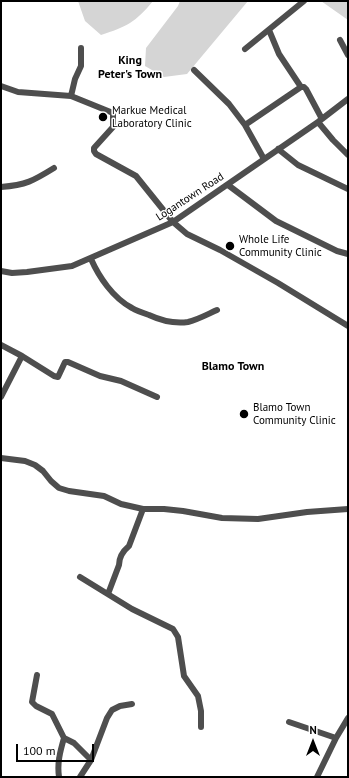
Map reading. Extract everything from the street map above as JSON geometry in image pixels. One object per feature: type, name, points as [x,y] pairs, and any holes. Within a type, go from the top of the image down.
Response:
[{"type":"street","points":[[245,49],[304,1]]},
{"type":"street","points":[[268,30],[279,54],[301,87],[306,89],[320,120],[333,140],[348,156]]},
{"type":"street","points":[[340,40],[348,55]]},
{"type":"street","points":[[71,96],[75,79],[81,66],[81,48]]},
{"type":"street","points":[[194,70],[229,104],[246,125],[264,159]]},
{"type":"street","points":[[1,86],[18,92],[71,96],[113,113],[113,127],[94,148],[94,151],[136,176],[173,222],[187,234],[220,250],[278,282],[348,326]]},
{"type":"street","points":[[246,125],[301,87]]},
{"type":"street","name":"Logantown Road","points":[[1,271],[12,273],[65,268],[91,259],[173,222],[228,185],[348,99]]},
{"type":"street","points":[[278,149],[298,165],[348,189]]},
{"type":"street","points":[[1,187],[18,186],[38,178],[54,168]]},
{"type":"street","points":[[228,185],[276,221],[337,251],[348,254]]},
{"type":"street","points":[[91,259],[96,270],[114,293],[124,303],[142,313],[176,323],[190,322],[217,310]]},
{"type":"street","points":[[1,345],[54,376],[58,377],[65,362],[68,362],[100,376],[121,381],[157,397]]},
{"type":"street","points":[[1,397],[22,356]]},
{"type":"street","points":[[1,458],[35,465],[43,471],[59,488],[104,496],[121,504],[143,509],[183,511],[222,518],[258,519],[308,512],[348,509]]},
{"type":"street","points":[[108,594],[119,565],[119,560],[124,550],[129,546],[143,509]]},
{"type":"street","points":[[80,577],[132,609],[173,629],[176,632],[184,676],[198,696],[201,711],[201,727]]},
{"type":"street","points":[[37,675],[32,702],[36,706],[52,714],[64,738],[74,743],[91,760]]},
{"type":"street","points":[[80,777],[91,760],[107,718],[112,710],[120,706],[132,704]]},
{"type":"street","points":[[317,777],[336,738],[348,718]]},
{"type":"street","points":[[289,722],[336,738]]},
{"type":"street","points":[[59,777],[57,767],[58,756],[64,738]]},
{"type":"shaded area","points":[[78,1],[153,1],[136,19],[130,23],[101,35],[85,21]]},
{"type":"shaded area","points":[[180,1],[248,1],[187,74],[164,77],[145,66],[146,48],[178,6]]},
{"type":"shaded area","points":[[321,1],[348,1],[348,20]]},
{"type":"place","name":"Markue Medical Laboratory Clinic","points":[[103,117]]},
{"type":"place","name":"Whole Life Community Clinic","points":[[230,246]]},
{"type":"place","name":"Blamo Town Community Clinic","points":[[244,414]]},
{"type":"district","name":"King Peter's Town","points":[[130,68]]},
{"type":"district","name":"Blamo Town","points":[[233,367]]}]
